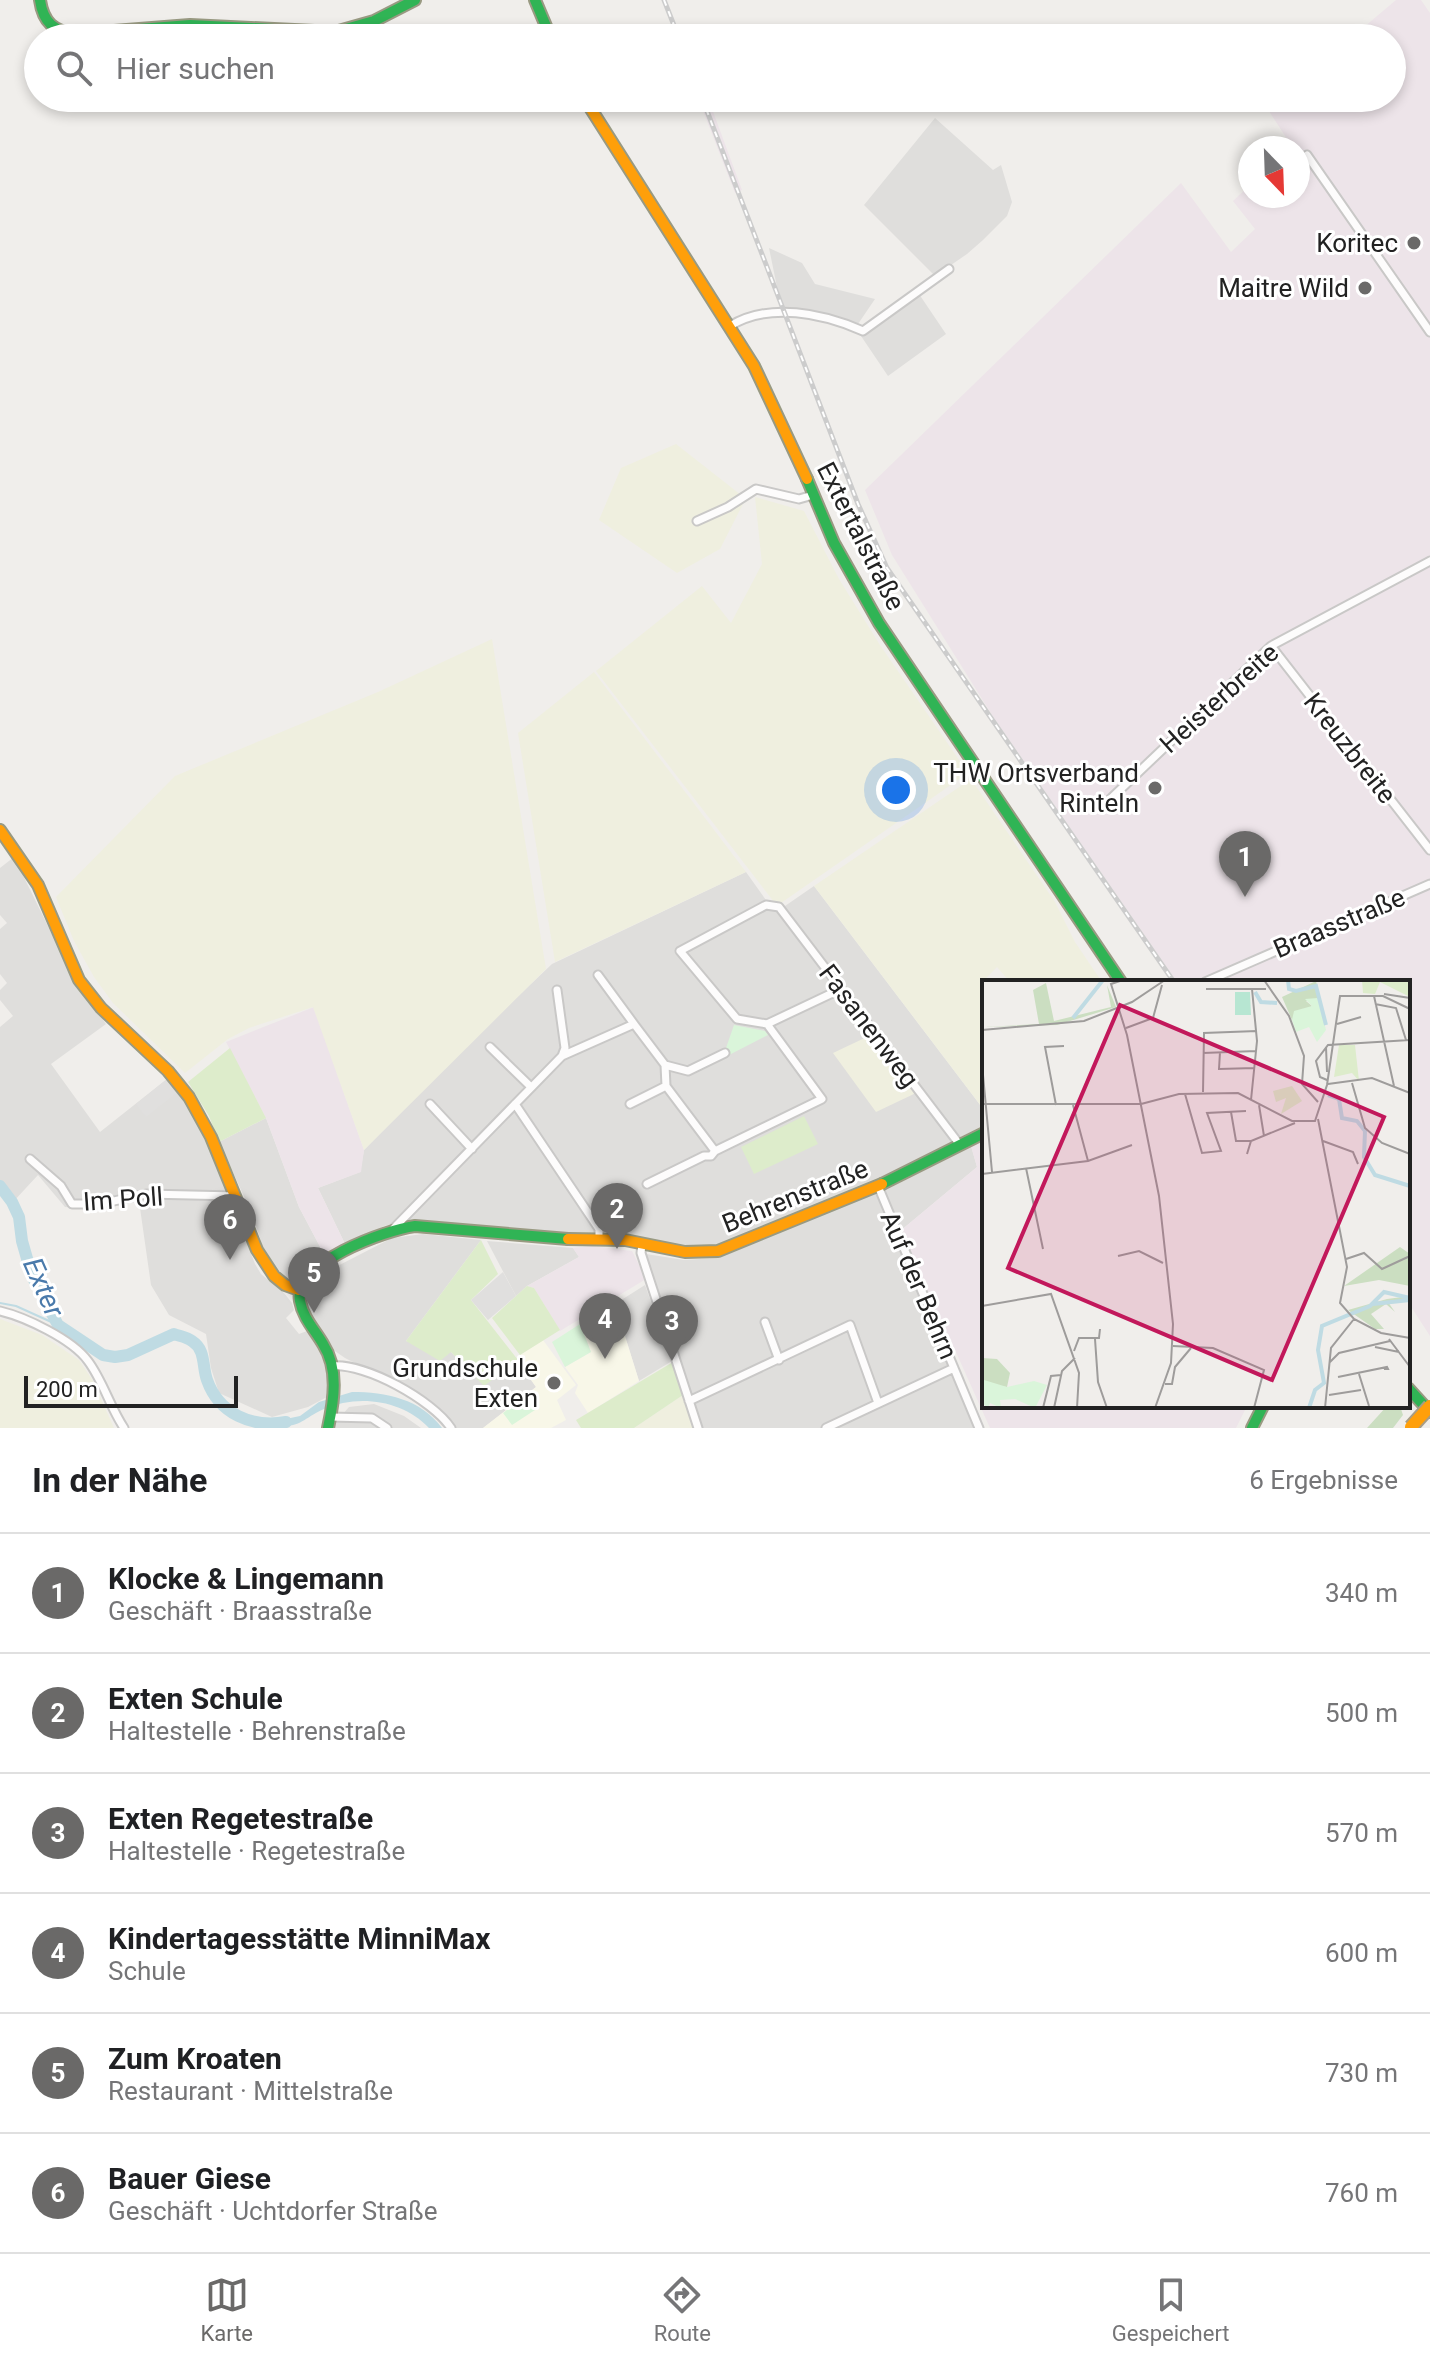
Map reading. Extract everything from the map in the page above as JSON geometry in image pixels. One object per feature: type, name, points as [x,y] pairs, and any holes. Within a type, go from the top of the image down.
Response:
[{"type":"main road","points":[[40,0],[41,14],[49,24]]},
{"type":"main road","points":[[363,24],[415,0]]},
{"type":"main road","points":[[535,0],[545,24]]},
{"type":"main road","name":"Extertalstraße","points":[[593,112],[730,326],[775,406],[853,580],[879,623],[1118,980]]},
{"type":"main road","points":[[0,830],[38,884],[64,952],[79,980],[107,1014],[185,1091],[212,1138],[264,1264],[280,1282],[299,1290],[300,1306],[328,1353],[332,1366],[330,1420]]},
{"type":"main road","name":"Behrenstraße","points":[[299,1290],[309,1273],[371,1237],[394,1228],[415,1226],[542,1239],[599,1238],[685,1252],[718,1251],[878,1186],[982,1134]]},
{"type":"main road","points":[[1410,1390],[1430,1412]]},
{"type":"main road","points":[[1410,1428],[1430,1406]]},
{"type":"main road","points":[[1252,1428],[1262,1408]]},
{"type":"street","points":[[1310,159],[1430,332]]},
{"type":"street","points":[[730,326],[753,316],[784,313],[830,319],[863,331],[949,269]]},
{"type":"street","points":[[697,521],[728,507],[756,489],[799,499],[813,495]]},
{"type":"street","name":"Heisterbreite","points":[[1103,806],[1271,646],[1430,561]]},
{"type":"street","name":"Kreuzbreite","points":[[1271,646],[1430,850]]},
{"type":"street","name":"Braasstraße","points":[[1210,980],[1430,884]]},
{"type":"street","name":"Fasanenweg","points":[[767,1024],[737,1019],[680,951],[766,905],[779,907],[960,1145]]},
{"type":"street","points":[[598,975],[665,1065],[666,1086],[715,1151]]},
{"type":"street","points":[[647,1184],[704,1156],[711,1156],[715,1151],[822,1099],[767,1024],[841,989]]},
{"type":"street","points":[[557,990],[565,1048],[562,1056]]},
{"type":"street","points":[[394,1228],[562,1056],[634,1024]]},
{"type":"street","points":[[490,1047],[531,1087]]},
{"type":"street","points":[[665,1065],[688,1071],[725,1053]]},
{"type":"street","points":[[630,1104],[666,1086]]},
{"type":"street","points":[[430,1104],[472,1149]]},
{"type":"street","points":[[515,1104],[599,1229],[599,1238]]},
{"type":"street","name":"Im Poll","points":[[30,1159],[61,1186],[72,1204],[100,1204],[146,1194],[236,1196]]},
{"type":"street","name":"Auf der Behrn","points":[[878,1186],[979,1428]]},
{"type":"street","points":[[642,1244],[641,1253],[698,1428]]},
{"type":"street","points":[[0,1311],[15,1315],[64,1340],[86,1357],[124,1428]]},
{"type":"street","points":[[765,1322],[779,1360]]},
{"type":"street","points":[[689,1401],[850,1325],[878,1403]]},
{"type":"street","points":[[332,1366],[351,1367],[416,1396],[442,1415],[451,1428]]},
{"type":"street","points":[[826,1428],[954,1368]]},
{"type":"street","points":[[330,1420],[372,1418],[387,1428]]},
{"type":"shaded area","points":[[1396,0],[1421,0],[1430,13],[1430,1336],[1410,1305],[1410,980],[1176,980],[992,715],[892,555],[865,490],[1181,183],[1231,252],[1255,229],[1238,208],[1310,208],[1310,136],[1285,136],[1270,112],[1406,112],[1406,24],[1368,24]]},
{"type":"shaded area","points":[[703,112],[713,112],[742,190],[735,193]]},
{"type":"shaded area","points":[[935,118],[993,170],[1001,165],[1012,202],[1007,216],[983,240],[935,276],[864,205]]},
{"type":"shaded area","points":[[769,248],[802,263],[815,284],[875,299],[858,324],[869,333],[919,294],[946,334],[888,376],[861,336],[817,319],[787,316]]},
{"type":"shaded area","points":[[14,857],[74,979],[106,1024],[51,1064],[100,1132],[167,1079],[179,1091],[204,1128],[255,1264],[261,1274],[292,1303],[294,1310],[286,1318],[299,1334],[307,1331],[322,1356],[327,1372],[327,1397],[308,1407],[272,1417],[219,1393],[211,1368],[206,1334],[169,1315],[151,1285],[139,1201],[98,1210],[65,1207],[38,1175],[13,1202],[0,1186],[0,1027],[13,1016],[0,1000],[0,990],[7,983],[0,974],[0,929],[7,923],[0,915],[0,868]]},
{"type":"shaded area","points":[[746,872],[768,903],[785,906],[814,886],[982,1107],[982,1126],[871,1184],[713,1246],[688,1247],[608,1232],[563,1235],[412,1220],[384,1226],[346,1246],[318,1188],[360,1172],[364,1150],[452,1059],[552,964]]},
{"type":"shaded area","points":[[314,1007],[364,1150],[361,1172],[318,1188],[346,1246],[326,1258],[299,1207],[266,1118],[226,1042]]},
{"type":"shaded area","points":[[167,1079],[179,1091],[146,1117],[136,1104]]},
{"type":"shaded area","points":[[266,1118],[299,1207],[326,1258],[295,1279],[285,1279],[266,1257],[253,1216],[219,1142]]},
{"type":"shaded area","points":[[982,1138],[982,1408],[1246,1408],[1236,1428],[990,1428],[955,1350],[946,1343],[899,1232],[977,1167],[971,1146]]},
{"type":"shaded area","points":[[971,1146],[977,1167],[899,1232],[883,1191]]},
{"type":"shaded area","points":[[876,1193],[974,1428],[701,1428],[646,1254],[684,1260],[714,1258]]},
{"type":"shaded area","points":[[423,1234],[481,1240],[406,1341],[451,1352],[484,1385],[517,1360],[536,1387],[483,1428],[456,1428],[432,1402],[345,1358],[332,1349],[305,1306],[308,1287],[320,1275],[392,1238]]},
{"type":"shaded area","points":[[487,1241],[573,1248],[579,1257],[527,1286],[516,1296]]},
{"type":"shaded area","points":[[592,1246],[632,1251],[646,1279],[560,1331],[534,1288],[527,1286],[579,1257],[573,1248]]},
{"type":"shaded area","points":[[503,1272],[516,1296],[488,1320],[471,1300]]},
{"type":"shaded area","points":[[645,1285],[672,1361],[639,1381],[615,1304]]},
{"type":"shaded area","points":[[615,1304],[639,1381],[588,1413],[575,1393],[578,1385],[565,1367],[591,1352],[580,1324]]},
{"type":"shaded area","name":"Grundschule Exten","points":[[543,1340],[576,1385],[557,1400],[566,1420],[551,1428],[483,1428],[536,1387],[517,1360]]},
{"type":"shaded area","points":[[374,1404],[404,1416],[421,1428],[334,1428],[349,1407]]},
{"type":"green space","points":[[676,444],[741,495],[744,502],[720,549],[677,573],[599,520],[621,468]]},
{"type":"green space","points":[[755,497],[804,511],[839,579],[880,645],[968,773],[781,903],[774,902],[596,671],[702,586],[731,623],[762,564]]},
{"type":"green space","points":[[492,639],[546,969],[364,1150],[313,1007],[249,1028],[228,1039],[185,1073],[113,1003],[74,941],[56,897],[175,776],[378,692]]},
{"type":"green space","points":[[594,672],[746,872],[555,962],[518,733]]},
{"type":"green space","points":[[971,779],[1055,902],[1075,942],[1101,980],[1008,980],[997,967],[982,980],[982,1107],[814,886]]},
{"type":"green space","points":[[734,1025],[765,1031],[768,1035],[729,1055],[726,1048]]},
{"type":"green space","points":[[871,1035],[916,1093],[876,1112],[833,1053]]},
{"type":"green space","points":[[230,1048],[266,1118],[219,1142],[209,1116],[188,1082]]},
{"type":"green space","points":[[804,1116],[818,1144],[754,1174],[741,1147]]},
{"type":"green space","points":[[481,1240],[498,1274],[471,1300],[518,1360],[484,1386],[451,1352],[440,1361],[406,1341]]},
{"type":"green space","points":[[527,1286],[534,1288],[560,1330],[520,1355],[492,1318]]},
{"type":"green space","points":[[0,1319],[42,1335],[79,1360],[93,1381],[114,1428],[0,1428]]},
{"type":"green space","points":[[580,1324],[591,1352],[565,1367],[552,1342]]},
{"type":"green space","points":[[673,1362],[683,1395],[634,1428],[581,1428],[576,1420]]},
{"type":"green space","points":[[683,1395],[694,1428],[634,1428]]},
{"type":"green space","points":[[525,1396],[535,1410],[512,1425],[503,1413]]},
{"type":"green space","points":[[1385,1408],[1401,1408],[1403,1415],[1393,1428],[1367,1428]]},
{"type":"water","points":[[352,1392],[402,1399],[424,1410],[442,1428],[429,1428],[406,1411],[393,1406],[365,1401],[337,1404],[295,1424],[272,1426],[281,1420],[300,1416],[319,1402]]},
{"type":"waterway","name":"Exter","points":[[0,1186],[19,1217],[32,1276],[58,1325],[103,1355],[115,1357],[128,1355],[174,1334],[188,1338],[200,1349],[212,1392],[228,1410],[261,1423],[286,1422]]},
{"type":"waterway","points":[[0,1303],[16,1306],[58,1325]]},
{"type":"railway","points":[[664,0],[673,24]]},
{"type":"railway","points":[[707,112],[858,504],[887,568],[1173,980]]},
{"type":"traffic: fast","points":[[40,0],[51,24]]},
{"type":"traffic: fast","points":[[363,24],[415,0]]},
{"type":"traffic: fast","points":[[535,0],[545,24]]},
{"type":"traffic: fast","points":[[807,479],[834,543],[879,623],[1120,980]]},
{"type":"traffic: fast","points":[[882,1184],[982,1134]]},
{"type":"traffic: fast","points":[[328,1428],[333,1396],[331,1364],[300,1301],[302,1287],[325,1262],[364,1241],[415,1226],[568,1239]]},
{"type":"traffic: fast","points":[[1410,1390],[1430,1412]]},
{"type":"traffic: fast","points":[[1252,1428],[1262,1408]]},
{"type":"traffic: slow","points":[[593,112],[754,366],[807,479]]},
{"type":"traffic: slow","points":[[0,830],[38,885],[79,980],[101,1008],[168,1071],[189,1097],[211,1137],[257,1250],[274,1276],[285,1285],[299,1290]]},
{"type":"traffic: slow","points":[[568,1239],[625,1240],[685,1252],[718,1251],[882,1184]]},
{"type":"traffic: slow","points":[[1411,1427],[1430,1406]]},
{"type":"place","name":"Koritec","points":[[1414,243]]},
{"type":"place","name":"Maitre Wild","points":[[1365,288]]},
{"type":"place","name":"THW Ortsverband Rinteln","points":[[1155,788]]},
{"type":"place","name":"Klocke & Lingemann","points":[[1245,897]]},
{"type":"place","name":"Exten Schule","points":[[617,1249]]},
{"type":"place","name":"Bauer Giese","points":[[230,1260]]},
{"type":"place","name":"Zum Kroaten","points":[[314,1313]]},
{"type":"place","name":"Kindertagesstätte MinniMax","points":[[605,1359]]},
{"type":"place","name":"Exten Regetestraße","points":[[672,1361]]},
{"type":"place","name":"Grundschule Exten","points":[[554,1383]]}]
